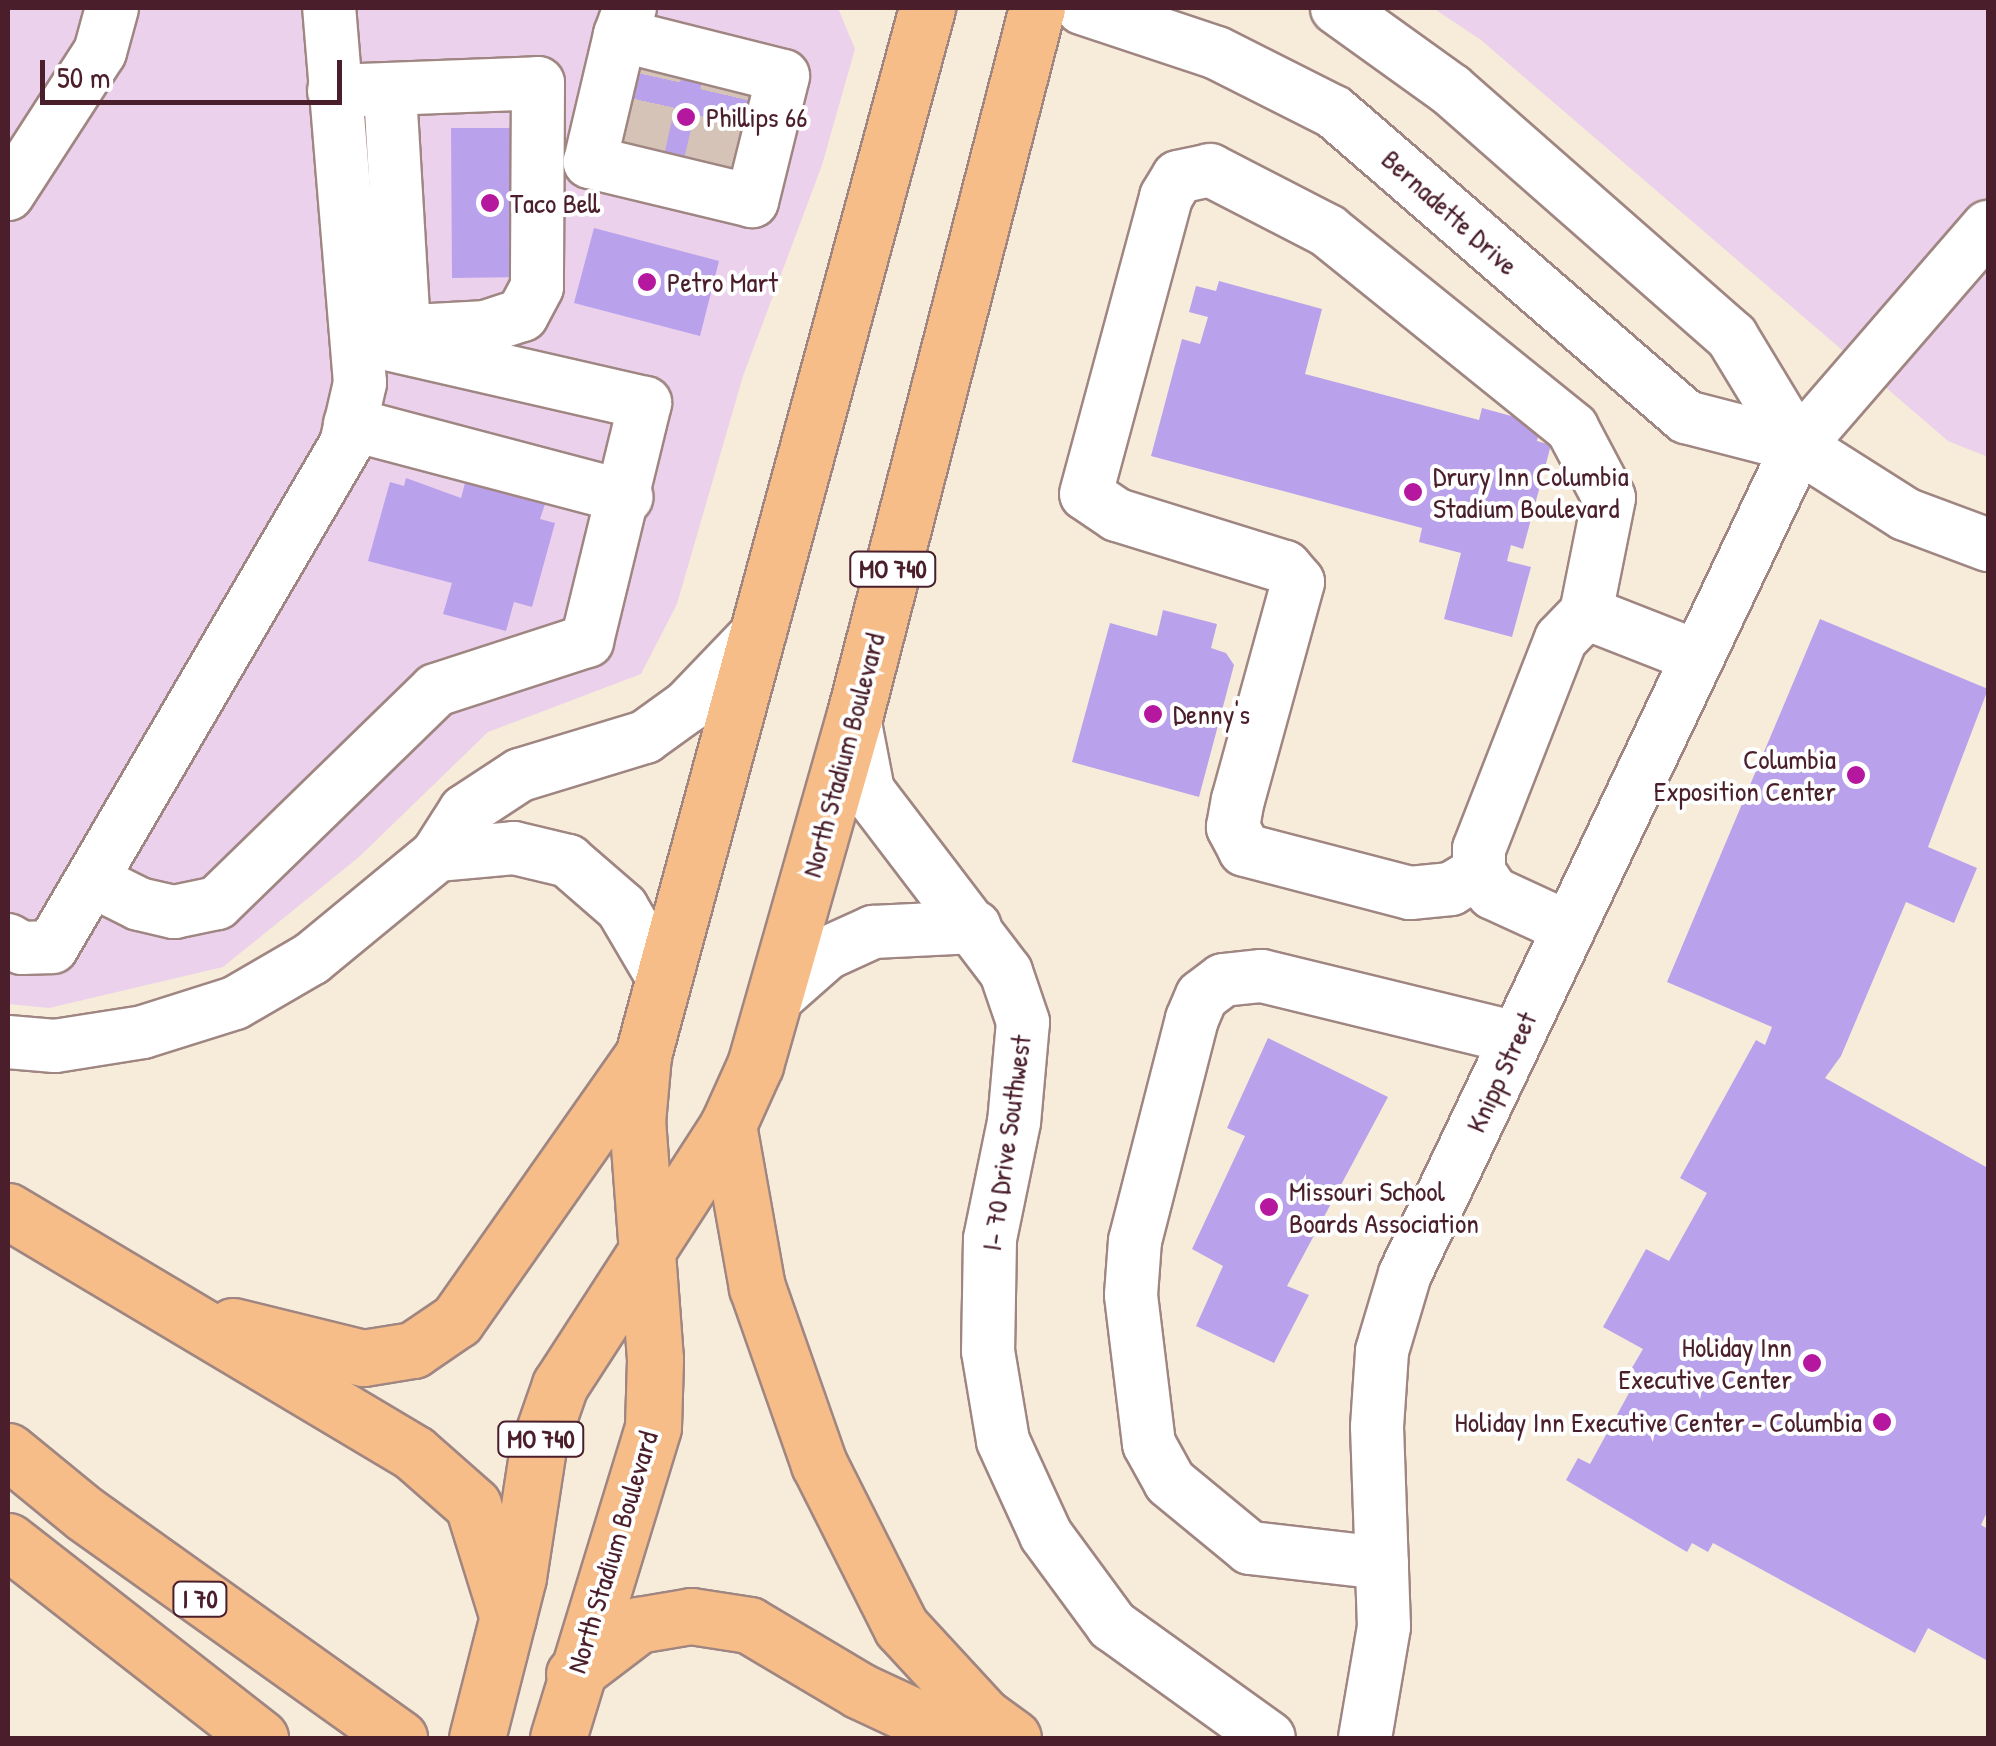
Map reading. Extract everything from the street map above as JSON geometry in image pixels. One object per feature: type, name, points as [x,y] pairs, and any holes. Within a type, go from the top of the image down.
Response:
[{"type":"main road","name":"North Stadium Boulevard","points":[[566,1705],[652,1427],[647,1244],[638,1122],[642,1054],[927,8]]},
{"type":"main road","name":"North Stadium Boulevard","points":[[477,1738],[503,1638],[549,1414],[581,1344],[728,1125],[776,998],[854,718],[1037,8]]},
{"type":"main road","points":[[193,1318],[363,1358],[413,1350],[457,1320],[642,1054]]},
{"type":"main road","points":[[728,1125],[757,1287],[818,1464],[901,1626],[983,1716],[1013,1738]]},
{"type":"main road","points":[[8,1212],[193,1318],[307,1394],[414,1453],[472,1504],[503,1638]]},
{"type":"main road","name":"I 70","points":[[8,1451],[100,1526],[399,1738]]},
{"type":"main road","name":"I 70","points":[[8,1541],[260,1738]]},
{"type":"main road","points":[[566,1705],[638,1625],[691,1616],[750,1625],[860,1691],[961,1738]]},
{"type":"street","points":[[8,194],[100,52],[112,8]]},
{"type":"street","points":[[8,940],[22,948],[52,946],[312,512],[350,424],[360,383],[388,338],[334,92],[329,8]]},
{"type":"street","name":"Bernadette Drive","points":[[1082,8],[1217,52],[1334,112],[1686,417],[1798,446],[1905,514],[1988,545]]},
{"type":"street","name":"Bernadette Drive","points":[[1337,8],[1452,90],[1732,337],[1798,446]]},
{"type":"street","points":[[642,38],[731,72],[783,76],[752,201],[706,180],[636,163],[590,162],[642,38]]},
{"type":"street","points":[[334,92],[390,93],[538,83],[537,287],[522,314],[497,323],[388,338]]},
{"type":"street","points":[[375,270],[390,93]]},
{"type":"street","points":[[1478,872],[1451,889],[1410,894],[1245,850],[1234,828],[1238,800],[1298,582],[1285,567],[1117,515],[1086,494],[1130,325],[1178,177],[1210,170],[1328,231],[1572,428],[1609,498],[1586,613],[1561,639],[1480,849],[1478,872],[1493,893],[1569,928]]},
{"type":"street","name":"Knipp Street","points":[[1365,1738],[1384,1627],[1382,1351],[1405,1274],[1798,446],[1988,227]]},
{"type":"street","points":[[93,881],[139,904],[174,912],[217,903],[436,690],[587,641],[627,497],[645,403],[388,338]]},
{"type":"street","points":[[350,424],[627,497]]},
{"type":"street","points":[[1586,613],[1698,657]]},
{"type":"street","points":[[8,1042],[56,1046],[143,1032],[235,1003],[311,959],[436,855],[465,811],[520,775],[645,738],[688,706],[760,631]]},
{"type":"street","name":"I- 70 Drive Southwest","points":[[854,718],[868,791],[1006,972],[1023,1022],[1014,1122],[990,1239],[988,1350],[1003,1441],[1046,1535],[1112,1625],[1269,1738]]},
{"type":"street","points":[[436,855],[514,848],[568,860],[622,908],[663,978]]},
{"type":"street","points":[[776,998],[828,953],[873,932],[975,927]]},
{"type":"street","points":[[1382,1563],[1250,1548],[1170,1482],[1149,1444],[1132,1295],[1135,1241],[1187,1038],[1202,996],[1224,980],[1262,976],[1517,1038]]},
{"type":"shaded area","points":[[8,8],[838,8],[855,49],[822,165],[743,376],[677,604],[641,674],[488,732],[359,857],[223,967],[49,1008],[8,1004]]},
{"type":"shaded area","points":[[1433,8],[1988,8],[1988,457],[1948,441],[1481,40]]},
{"type":"building","name":"Phillips 66","points":[[630,55],[765,89],[743,179],[607,146]]},
{"type":"building","name":"Taco Bell","points":[[451,128],[527,128],[528,277],[452,278]]},
{"type":"building","name":"Petro Mart","points":[[594,228],[719,261],[700,336],[574,303]]},
{"type":"building","name":"Drury Inn Columbia Stadium Boulevard","points":[[1219,281],[1322,309],[1305,374],[1479,420],[1482,408],[1541,424],[1537,441],[1551,445],[1523,549],[1511,545],[1507,561],[1531,567],[1512,637],[1444,619],[1461,553],[1419,542],[1422,528],[1151,456],[1182,339],[1200,344],[1208,317],[1189,312],[1196,286],[1216,291]]},
{"type":"building","points":[[406,478],[461,498],[465,483],[545,504],[540,519],[555,523],[532,607],[514,602],[506,631],[443,614],[452,583],[368,561],[390,482],[404,486]]},
{"type":"building","name":"Denny's","points":[[1163,610],[1217,624],[1211,648],[1226,653],[1234,665],[1199,797],[1072,762],[1110,623],[1157,636]]},
{"type":"building","name":"Holiday Inn Executive Center","points":[[1820,619],[1988,689],[1928,847],[1977,868],[1954,923],[1906,902],[1841,1056],[1825,1078],[1988,1168],[1988,1510],[1981,1525],[1988,1529],[1988,1661],[1928,1628],[1915,1653],[1713,1543],[1708,1552],[1692,1543],[1687,1552],[1566,1480],[1578,1458],[1590,1464],[1635,1382],[1626,1378],[1643,1349],[1603,1327],[1646,1249],[1669,1261],[1707,1193],[1680,1178],[1756,1040],[1765,1045],[1772,1027],[1667,982]]},
{"type":"building","name":"Missouri School Boards Association","points":[[1268,1038],[1388,1097],[1287,1286],[1309,1295],[1274,1363],[1196,1326],[1223,1266],[1192,1249],[1245,1136],[1227,1128]]},
{"type":"tunnel","points":[[638,153],[658,62]]},
{"type":"tunnel","points":[[708,171],[729,80]]},
{"type":"place","name":"Phillips 66","points":[[686,117]]},
{"type":"place","name":"Taco Bell","points":[[490,203]]},
{"type":"place","name":"Petro Mart","points":[[647,282]]},
{"type":"place","name":"Drury Inn Columbia Stadium Boulevard","points":[[1413,492]]},
{"type":"place","name":"Denny's","points":[[1153,714]]},
{"type":"place","name":"Columbia Exposition Center","points":[[1856,775]]},
{"type":"place","name":"Missouri School Boards Association","points":[[1269,1207]]},
{"type":"place","name":"Holiday Inn Executive Center","points":[[1812,1363]]},
{"type":"place","name":"Holiday Inn Executive Center - Columbia","points":[[1882,1422]]}]
